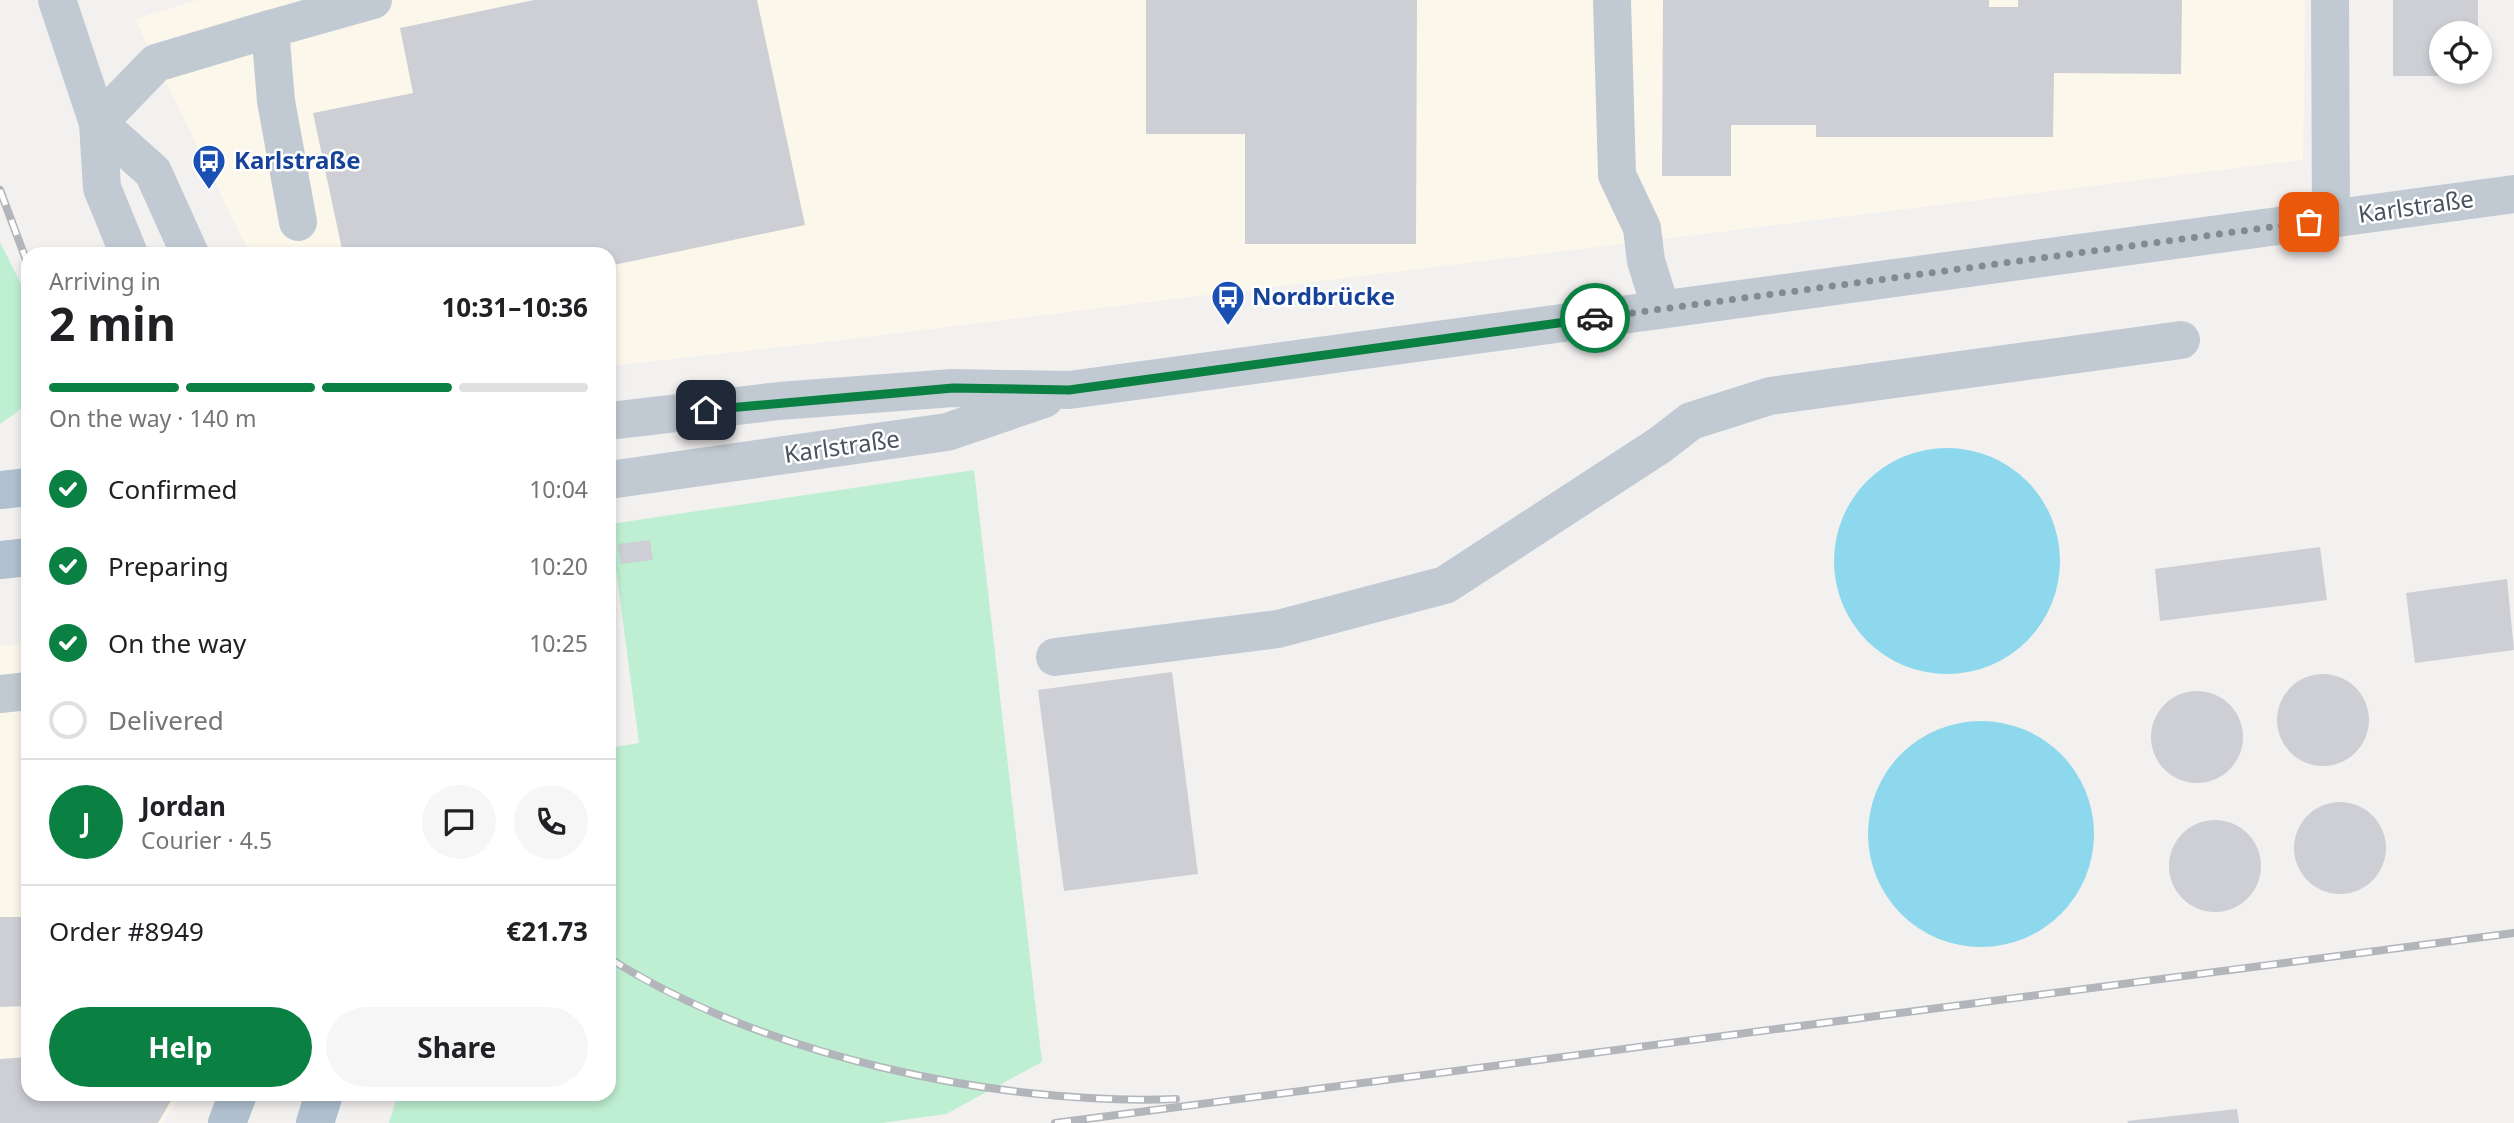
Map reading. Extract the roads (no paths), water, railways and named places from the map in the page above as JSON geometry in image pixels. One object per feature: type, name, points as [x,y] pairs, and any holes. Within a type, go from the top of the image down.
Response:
[{"type":"main road","points":[[0,491],[21,488]]},
{"type":"main road","points":[[0,560],[21,558]]},
{"type":"main road","points":[[227,1123],[235,1101]]},
{"type":"main road","points":[[315,1123],[322,1101]]},
{"type":"street","points":[[57,0],[97,123],[102,188],[126,247]]},
{"type":"street","points":[[97,123],[156,63],[373,0]]},
{"type":"street","points":[[1612,0],[1617,175],[1642,228],[1646,261],[1661,309]]},
{"type":"street","points":[[2330,0],[2330,219]]},
{"type":"street","points":[[270,29],[276,101],[298,222]]},
{"type":"street","points":[[97,123],[153,172],[187,247]]},
{"type":"street","name":"Karlstraße","points":[[616,420],[779,401],[953,388],[1069,390],[2514,194]]},
{"type":"street","points":[[1055,657],[1278,629],[1445,586],[1660,445],[1690,421],[1770,396],[2181,341]]},
{"type":"street","name":"Karlstraße","points":[[616,479],[947,432],[1069,390]]},
{"type":"street","points":[[0,694],[21,692]]},
{"type":"water","points":[[1936,448],[1958,448],[2000,461],[2019,473],[2035,489],[2052,518],[2060,561],[2052,604],[2035,633],[2019,649],[1990,666],[1958,674],[1936,674],[1894,661],[1875,649],[1859,633],[1842,604],[1834,572],[1834,550],[1847,508],[1859,489],[1875,473],[1904,456]]},
{"type":"water","points":[[1970,721],[1992,721],[2034,734],[2053,746],[2069,762],[2086,791],[2094,834],[2086,877],[2069,906],[2053,922],[2024,939],[1992,947],[1970,947],[1928,934],[1909,922],[1893,906],[1876,877],[1868,845],[1868,823],[1881,781],[1893,762],[1909,746],[1938,729]]},
{"type":"railway","points":[[0,190],[21,247]]},
{"type":"railway","points":[[1055,1123],[2514,933]]},
{"type":"railway","points":[[616,962],[669,992],[736,1022],[808,1047],[882,1068],[1034,1094],[1107,1099],[1176,1099]]},
{"type":"place","name":"Karlstraße","points":[[209,191]]},
{"type":"place","name":"Nordbrücke","points":[[1228,327]]}]
